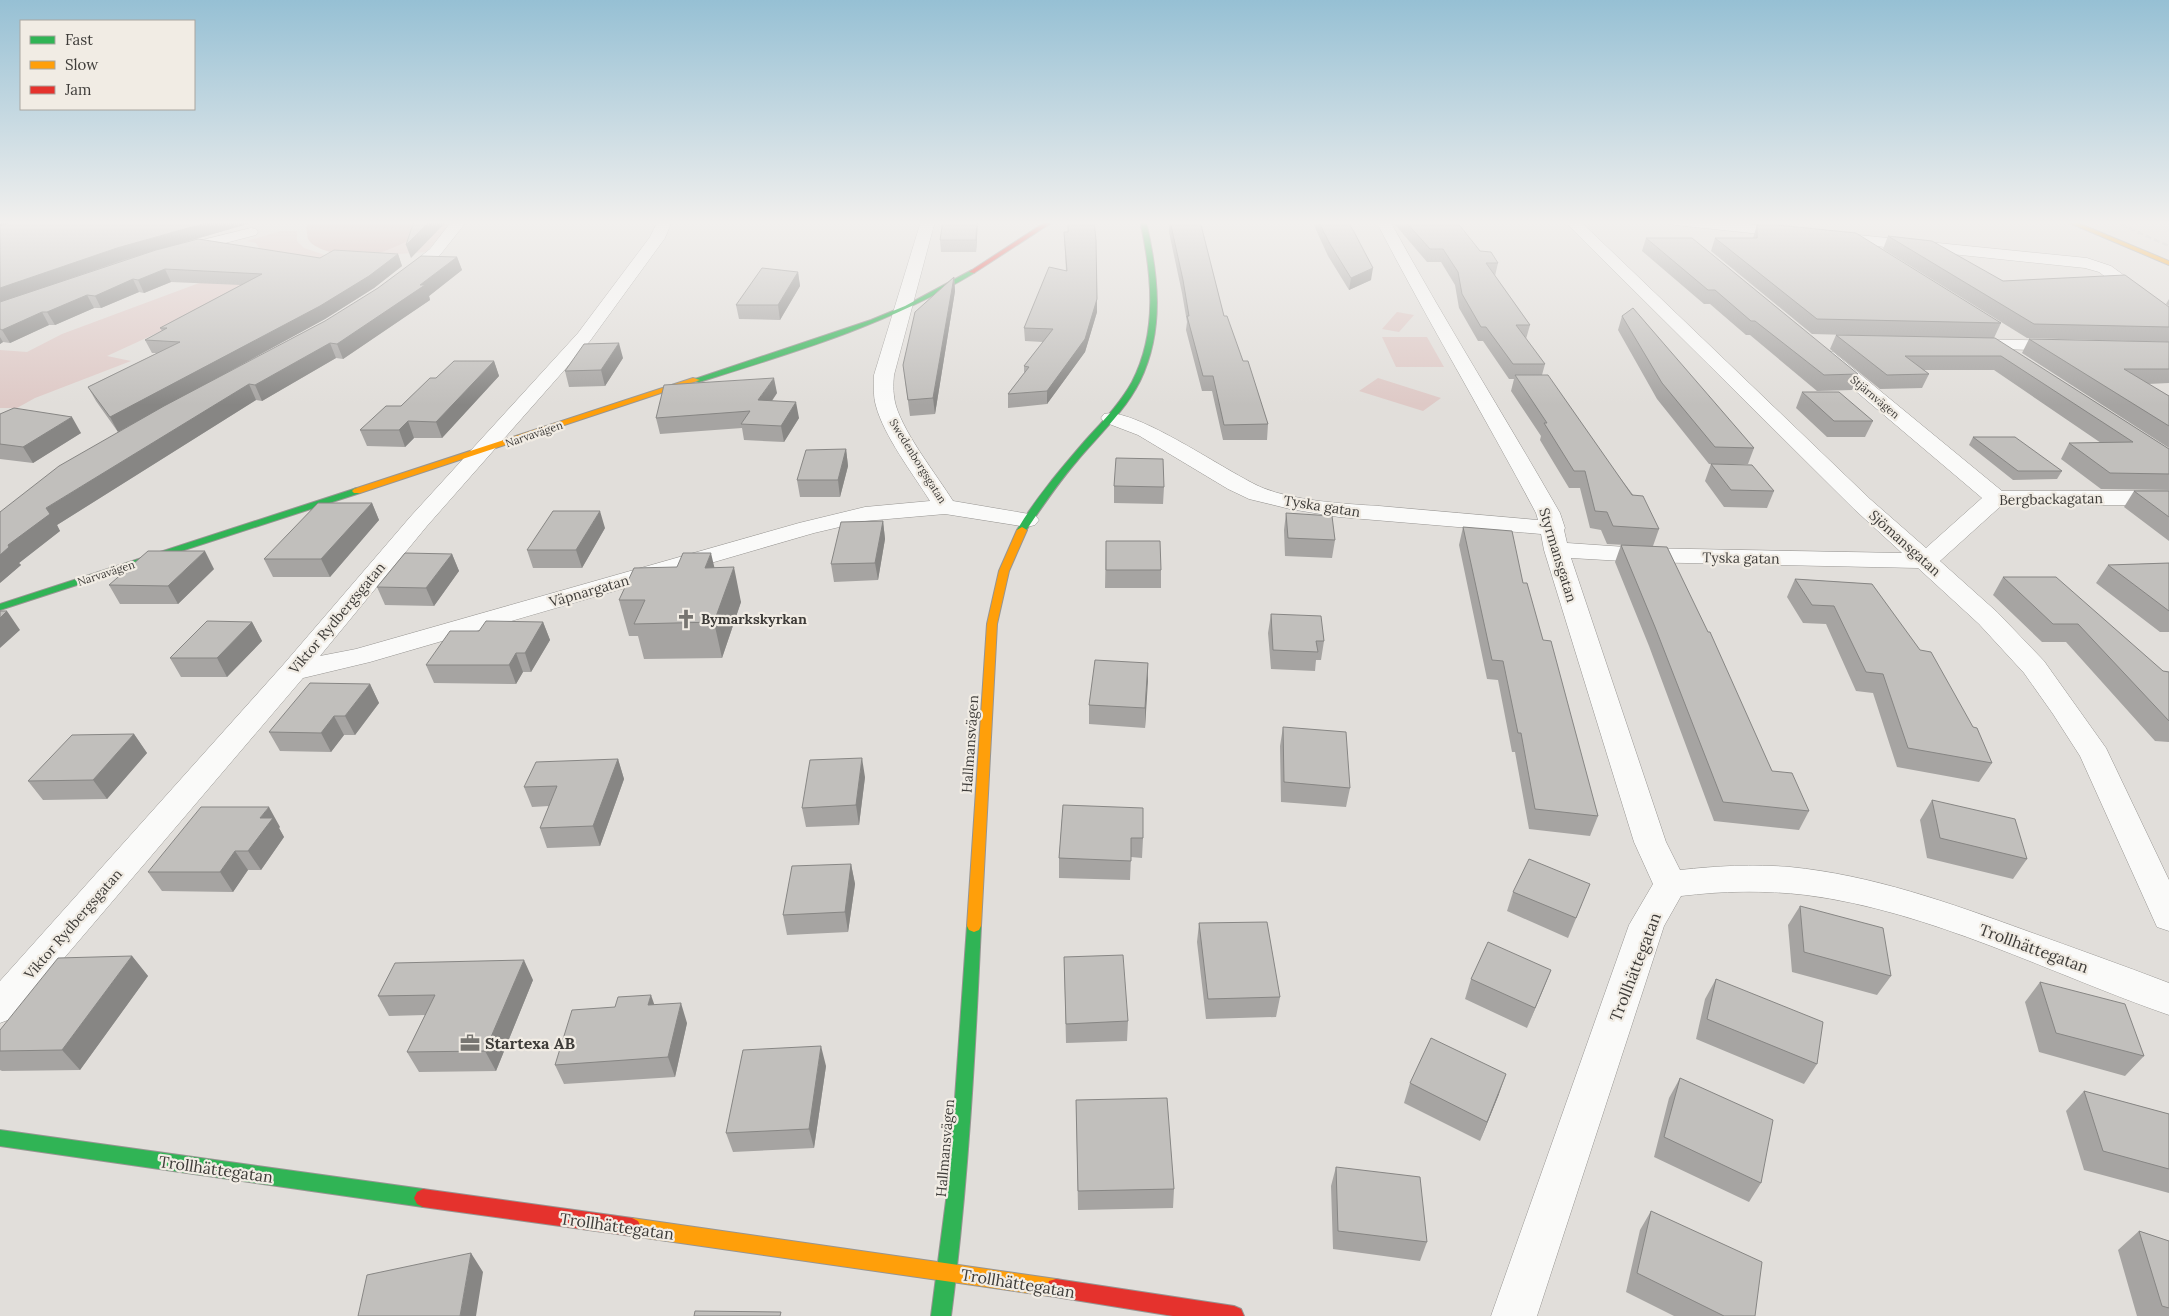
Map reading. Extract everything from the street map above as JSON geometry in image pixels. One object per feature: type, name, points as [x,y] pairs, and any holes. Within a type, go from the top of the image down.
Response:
[{"type":"street","points":[[386,291],[397,282]]},
{"type":"street","name":"Viktor Rydbergsgatan","points":[[0,1007],[293,671],[412,528],[590,329],[624,282]]},
{"type":"street","name":"Swedenborgsgatan","points":[[910,282],[884,375],[883,392],[886,406],[898,432],[945,506],[1026,520]]},
{"type":"street","name":"Narvavägen","points":[[0,607],[835,335],[902,309],[955,282]]},
{"type":"street","name":"Hallmansvägen","points":[[941,1316],[948,1273],[964,1124],[975,899],[992,624],[997,591],[1008,559],[1026,520],[1052,485],[1110,418],[1133,386],[1145,360],[1153,314],[1153,282]]},
{"type":"street","name":"Styrmansgatan","points":[[1416,282],[1499,424],[1548,513],[1554,539],[1650,842],[1670,884]]},
{"type":"street","name":"Sjömansgatan","points":[[1634,282],[1862,504],[1988,618],[2034,667],[2095,755],[2169,917]]},
{"type":"street","points":[[2122,282],[2169,316]]},
{"type":"street","points":[[1954,344],[1995,338],[2021,345],[2079,347]]},
{"type":"street","points":[[1995,338],[2025,366]]},
{"type":"street","name":"Stjärnvägen","points":[[1837,342],[1816,344],[1996,498]]},
{"type":"street","name":"Tyska gatan","points":[[1110,418],[1145,431],[1236,484],[1257,494],[1290,502],[1554,539],[1640,555],[1926,561]]},
{"type":"street","name":"Bergbackagatan","points":[[1926,561],[1996,498],[2169,498]]},
{"type":"street","name":"Väpnargatan","points":[[293,671],[360,656],[807,528],[865,514],[945,506]]},
{"type":"street","name":"Trollhättegatan","points":[[1514,1316],[1647,925],[1670,884],[1758,878],[1806,882],[1872,893],[1941,914],[2169,999]]},
{"type":"street","name":"Trollhättegatan","points":[[0,1138],[948,1273],[1234,1316]]},
{"type":"shaded area","points":[[201,282],[275,282],[192,317],[107,356],[131,361],[35,398],[17,408],[0,408],[0,350],[27,352],[62,334]]},
{"type":"shaded area","points":[[1397,312],[1414,315],[1399,332],[1382,329]]},
{"type":"shaded area","points":[[1382,337],[1427,337],[1444,367],[1396,367]]},
{"type":"shaded area","points":[[1378,378],[1441,398],[1423,411],[1359,391]]},
{"type":"building","points":[[0,282],[16,282],[0,288]]},
{"type":"building","points":[[59,282],[125,282],[95,296],[87,295],[47,312],[42,312],[2,330],[0,329],[0,302]]},
{"type":"building","points":[[246,282],[359,282],[320,306],[110,417],[88,387],[180,342],[145,340],[167,328],[160,328]]},
{"type":"building","points":[[386,282],[423,282],[420,285],[425,285],[337,344],[330,343],[255,385],[249,384],[46,508],[50,514],[8,545],[9,547],[0,555],[0,512],[59,466],[164,406],[325,321]]},
{"type":"building","points":[[752,282],[792,282],[778,305],[736,305]]},
{"type":"building","points":[[948,282],[953,282],[933,398],[908,400],[903,365],[915,312]]},
{"type":"building","points":[[1043,282],[1097,282],[1097,299],[1085,339],[1047,391],[1008,394],[1029,367],[1024,366],[1053,329],[1024,328]]},
{"type":"building","points":[[1183,282],[1216,282],[1224,316],[1227,316],[1243,361],[1248,361],[1268,424],[1224,425],[1213,376],[1203,376],[1187,316],[1189,316]]},
{"type":"building","points":[[1460,282],[1500,282],[1530,325],[1516,325],[1545,364],[1513,364],[1486,327],[1481,327],[1462,294]]},
{"type":"building","points":[[1699,282],[1746,282],[1858,374],[1824,375],[1755,321],[1751,321],[1715,290],[1708,290]]},
{"type":"building","points":[[1771,282],[1936,282],[2001,323],[1817,319]]},
{"type":"building","points":[[1965,282],[2135,282],[2169,307],[2169,327],[2034,324]]},
{"type":"building","points":[[1633,308],[1754,448],[1715,447],[1662,383],[1622,316]]},
{"type":"building","points":[[1836,335],[1995,338],[2169,449],[2169,474],[2110,473],[2069,443],[2133,442],[2001,356],[1905,356],[1929,374],[1887,375]]},
{"type":"building","points":[[2029,339],[2169,342],[2169,369],[2124,369],[2169,396],[2169,426]]},
{"type":"building","points":[[619,343],[601,370],[565,371],[584,344]]},
{"type":"building","points":[[454,361],[494,361],[436,422],[408,421],[399,430],[360,430],[386,406],[401,406],[430,378],[436,378]]},
{"type":"building","points":[[1515,375],[1548,375],[1632,495],[1643,496],[1659,529],[1613,526],[1607,512],[1595,511],[1585,471],[1574,471],[1544,423],[1547,423]]},
{"type":"building","points":[[774,378],[758,400],[796,402],[781,426],[741,424],[750,411],[656,418],[664,385]]},
{"type":"building","points":[[1802,392],[1839,392],[1873,421],[1834,421]]},
{"type":"building","points":[[14,408],[72,417],[23,447],[0,444],[0,414]]},
{"type":"building","points":[[1973,437],[2015,437],[2062,471],[2018,471]]},
{"type":"building","points":[[846,449],[838,480],[797,480],[806,450]]},
{"type":"building","points":[[1116,458],[1163,459],[1164,487],[1114,486]]},
{"type":"building","points":[[1711,464],[1752,465],[1774,491],[1731,490]]},
{"type":"building","points":[[2134,491],[2169,491],[2169,517]]},
{"type":"building","points":[[318,503],[372,503],[321,559],[264,559]]},
{"type":"building","points":[[553,511],[600,511],[576,550],[527,550]]},
{"type":"building","points":[[1286,513],[1332,516],[1335,540],[1288,538]]},
{"type":"building","points":[[883,521],[875,563],[831,564],[841,522]]},
{"type":"building","points":[[1463,527],[1512,531],[1523,583],[1527,583],[1543,640],[1551,641],[1598,816],[1535,809],[1521,733],[1518,733],[1503,661],[1492,660]]},
{"type":"building","points":[[1106,541],[1160,541],[1161,570],[1106,570]]},
{"type":"building","points":[[1621,545],[1667,547],[1708,632],[1710,632],[1772,771],[1792,773],[1809,811],[1723,802]]},
{"type":"building","points":[[148,551],[205,551],[168,586],[109,585]]},
{"type":"building","points":[[405,553],[452,554],[426,588],[377,587]]},
{"type":"building","points":[[683,553],[711,553],[705,568],[734,567],[714,622],[634,624],[645,600],[619,600],[634,568],[677,567]]},
{"type":"building","points":[[2169,563],[2169,611],[2108,565]]},
{"type":"building","points":[[2003,577],[2056,577],[2163,671],[2169,672],[2169,721],[2078,624],[2053,624]]},
{"type":"building","points":[[1795,579],[1872,584],[1920,650],[1931,652],[1973,727],[1977,728],[1992,763],[1908,748],[1883,674],[1866,672],[1834,606],[1812,605]]},
{"type":"building","points":[[0,611],[7,611],[0,618]]},
{"type":"building","points":[[1271,614],[1321,616],[1324,641],[1316,641],[1318,652],[1273,650]]},
{"type":"building","points":[[207,621],[252,622],[217,658],[170,658]]},
{"type":"building","points":[[486,621],[543,622],[525,653],[516,653],[509,665],[426,665],[450,631],[479,631]]},
{"type":"building","points":[[1095,660],[1148,663],[1145,708],[1089,705]]},
{"type":"building","points":[[310,683],[370,684],[345,716],[334,716],[321,733],[269,732]]},
{"type":"building","points":[[1283,727],[1346,732],[1350,788],[1284,782]]},
{"type":"building","points":[[134,734],[93,780],[28,781],[72,735]]},
{"type":"building","points":[[862,758],[856,805],[802,808],[810,760]]},
{"type":"building","points":[[618,759],[593,826],[540,828],[557,786],[524,787],[536,762]]},
{"type":"building","points":[[1932,800],[2015,819],[2027,859],[1940,838]]},
{"type":"building","points":[[1063,805],[1143,808],[1143,838],[1131,838],[1131,861],[1059,858]]},
{"type":"building","points":[[201,807],[269,807],[260,818],[273,818],[248,851],[235,851],[220,872],[148,872]]},
{"type":"building","points":[[1529,859],[1590,884],[1576,918],[1513,892]]},
{"type":"building","points":[[851,864],[845,912],[783,915],[792,866]]},
{"type":"building","points":[[1800,906],[1883,928],[1891,976],[1804,952]]},
{"type":"building","points":[[1267,922],[1280,997],[1208,999],[1199,923]]},
{"type":"building","points":[[1488,942],[1551,970],[1535,1008],[1471,979]]},
{"type":"building","points":[[1123,955],[1128,1021],[1066,1024],[1064,957]]},
{"type":"building","points":[[132,956],[62,1050],[0,1051],[0,1030],[58,958]]},
{"type":"building","points":[[524,960],[485,1051],[407,1052],[435,995],[378,996],[395,963]]},
{"type":"building","points":[[1716,979],[1823,1022],[1817,1064],[1707,1019]]},
{"type":"building","points":[[2040,982],[2125,1004],[2144,1056],[2056,1033]]},
{"type":"building","points":[[651,995],[648,1005],[681,1003],[668,1057],[555,1065],[572,1010],[615,1007],[618,997]]},
{"type":"building","points":[[1431,1038],[1506,1074],[1487,1122],[1410,1083]]},
{"type":"building","points":[[821,1046],[809,1129],[726,1133],[743,1050]]},
{"type":"building","points":[[1680,1078],[1773,1120],[1761,1183],[1664,1137]]},
{"type":"building","points":[[2084,1091],[2169,1114],[2169,1169],[2103,1151]]},
{"type":"building","points":[[1167,1098],[1174,1189],[1078,1191],[1076,1100]]},
{"type":"building","points":[[1336,1167],[1420,1177],[1427,1242],[1338,1231]]},
{"type":"building","points":[[1651,1211],[1762,1262],[1755,1316],[1724,1316],[1637,1273]]},
{"type":"building","points":[[2139,1231],[2169,1241],[2169,1308],[2162,1306]]},
{"type":"building","points":[[471,1253],[460,1316],[358,1316],[367,1275]]},
{"type":"building","points":[[695,1311],[781,1312],[780,1316],[694,1316]]},
{"type":"traffic: fast","points":[[696,380],[802,347],[873,322],[908,307],[955,282]]},
{"type":"traffic: fast","points":[[1022,530],[1050,489],[1110,418],[1136,382],[1150,343],[1154,303],[1153,282]]},
{"type":"traffic: fast","points":[[0,607],[357,491]]},
{"type":"traffic: fast","points":[[941,1316],[954,1219],[966,1073],[974,926]]},
{"type":"traffic: fast","points":[[0,1138],[423,1198]]},
{"type":"traffic: slow","points":[[357,491],[696,380]]},
{"type":"traffic: slow","points":[[974,926],[992,624],[1004,571],[1022,530]]},
{"type":"traffic: slow","points":[[632,1227],[1056,1288]]},
{"type":"traffic: jam","points":[[423,1198],[632,1227]]},
{"type":"traffic: jam","points":[[1056,1288],[1234,1316]]},
{"type":"place","name":"Bymarkskyrkan","points":[[686,619]]},
{"type":"place","name":"Startexa AB","points":[[470,1043]]}]
